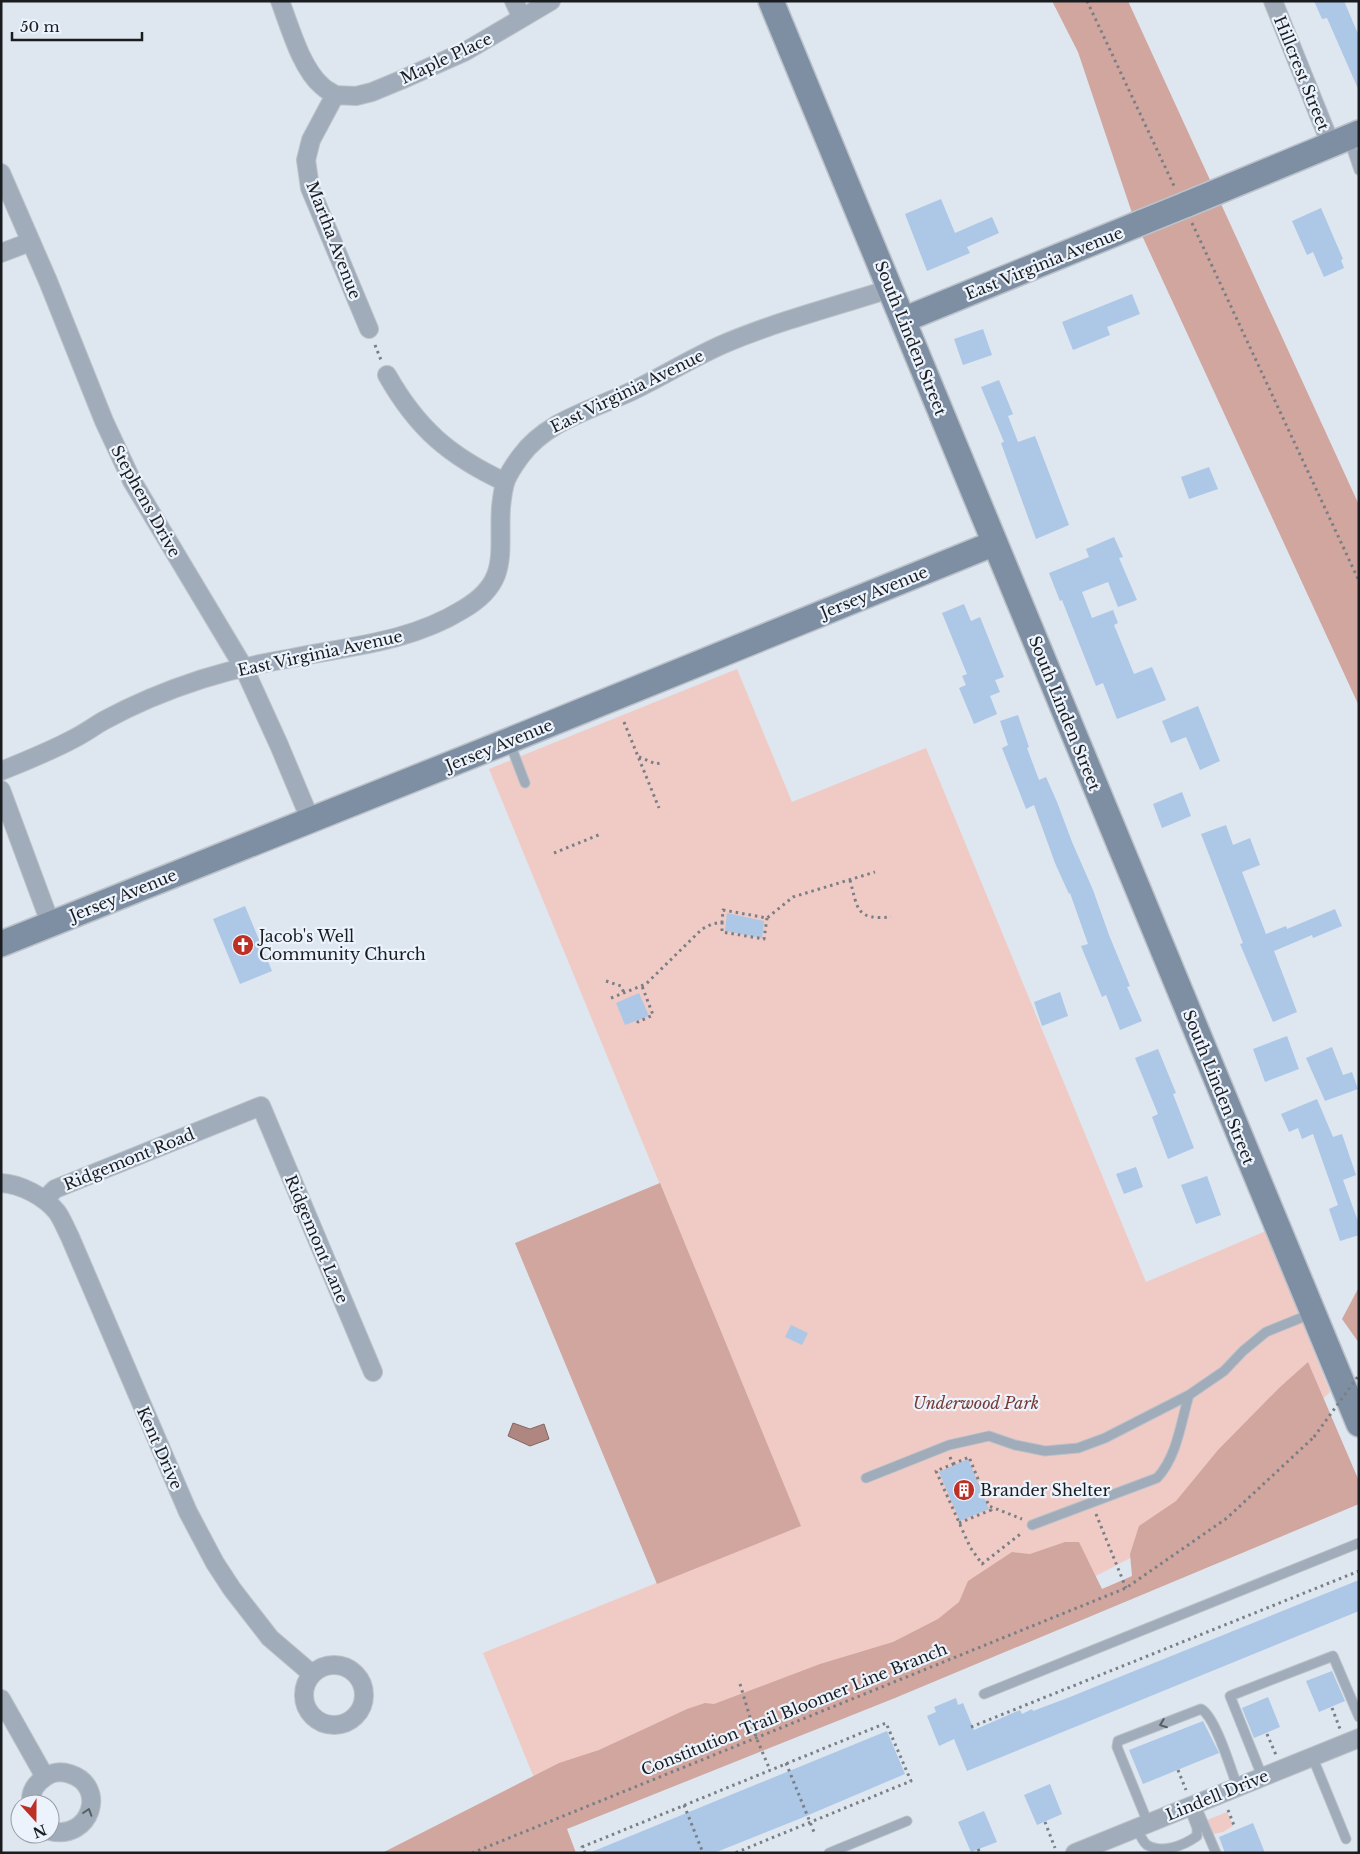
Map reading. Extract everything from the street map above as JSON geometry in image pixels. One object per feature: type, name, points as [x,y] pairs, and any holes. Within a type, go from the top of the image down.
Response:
[{"type":"street","points":[[280,1],[311,74],[322,86],[335,95]]},
{"type":"street","points":[[514,1],[522,18]]},
{"type":"street","name":"Maple Place","points":[[335,95],[356,96],[372,92],[466,52],[551,1]]},
{"type":"street","name":"South Linden Street","points":[[771,1],[1359,1424]]},
{"type":"street","name":"Hillcrest Street","points":[[1273,1],[1346,138]]},
{"type":"street","name":"Martha Avenue","points":[[335,95],[311,140],[306,160],[310,188],[369,329]]},
{"type":"street","name":"East Virginia Avenue","points":[[903,320],[1346,138]]},
{"type":"street","name":"Stephens Drive","points":[[1,173],[104,421],[132,481],[244,668],[280,745],[310,819]]},
{"type":"street","points":[[1,253],[30,242]]},
{"type":"street","name":"East Virginia Avenue","points":[[1,771],[52,750],[159,694],[244,668],[292,657],[385,641],[414,632],[463,610],[489,588],[497,576],[502,551],[501,513],[505,482],[519,458],[533,441],[551,427],[654,381],[726,343],[765,328],[890,289]]},
{"type":"street","points":[[387,374],[412,414],[429,432],[455,455],[505,482]]},
{"type":"street","name":"Jersey Avenue","points":[[1,944],[995,543]]},
{"type":"street","points":[[1,790],[51,925]]},
{"type":"street","name":"Ridgemont Road","points":[[44,1200],[56,1189],[261,1106]]},
{"type":"street","name":"Ridgemont Lane","points":[[261,1106],[374,1372]]},
{"type":"street","points":[[1,1184],[26,1189],[44,1200]]},
{"type":"street","name":"Kent Drive","points":[[44,1200],[57,1212],[70,1237],[188,1512],[215,1563],[232,1589],[270,1638],[312,1674]]},
{"type":"street","points":[[1,1699],[45,1777]]},
{"type":"street","name":"Lindell Drive","points":[[1075,1853],[1142,1825],[1190,1802],[1238,1786],[1359,1738]]},
{"type":"street","points":[[32,1794],[38,1783],[55,1772],[65,1772],[84,1782],[89,1791],[91,1801],[90,1812],[85,1821],[77,1828],[60,1833]]},
{"type":"lane","points":[[1346,138],[1359,170]]},
{"type":"lane","points":[[508,741],[525,783]]},
{"type":"lane","points":[[866,1478],[946,1447],[989,1436],[1015,1445],[1045,1451],[1078,1448],[1114,1434],[1189,1395],[1224,1371],[1243,1351],[1266,1332],[1313,1313]]},
{"type":"lane","points":[[1032,1525],[1157,1478],[1164,1471],[1171,1458],[1189,1395]]},
{"type":"lane","points":[[984,1694],[1359,1543]]},
{"type":"lane","points":[[1262,1776],[1230,1696],[1333,1656],[1359,1717]]},
{"type":"lane","points":[[1190,1802],[1197,1828],[1197,1836],[1170,1851],[1156,1851],[1147,1845],[1116,1747],[1118,1741],[1201,1709],[1206,1712],[1215,1727],[1238,1786]]},
{"type":"lane","points":[[1312,1756],[1346,1839]]},
{"type":"lane","points":[[1190,1802],[1216,1853]]},
{"type":"lane","points":[[829,1853],[907,1821]]},
{"type":"path","points":[[1087,1],[1359,580]]},
{"type":"path","points":[[369,329],[387,374]]},
{"type":"path","points":[[624,722],[658,808]]},
{"type":"path","points":[[639,757],[656,764],[660,762]]},
{"type":"path","points":[[554,853],[601,834]]},
{"type":"path","points":[[767,918],[723,910],[722,932],[764,939],[767,918],[793,897],[875,872]]},
{"type":"path","points":[[850,880],[858,909],[863,915],[872,918],[892,917]]},
{"type":"path","points":[[611,998],[646,984],[702,928],[722,922]]},
{"type":"path","points":[[606,981],[621,986],[624,993]]},
{"type":"path","points":[[637,1021],[653,1015],[642,986]]},
{"type":"path","name":"Constitution Trail Bloomer Line Branch","points":[[472,1853],[1126,1588],[1227,1518],[1314,1436],[1359,1375]]},
{"type":"path","points":[[946,1447],[952,1464]]},
{"type":"path","points":[[959,1523],[991,1510],[989,1506],[969,1457],[936,1471],[970,1548],[982,1564],[1032,1525],[1018,1516],[989,1506]]},
{"type":"path","points":[[1092,1502],[1126,1588]]},
{"type":"path","points":[[971,1727],[1359,1571]]},
{"type":"path","points":[[740,1684],[756,1738],[770,1770]]},
{"type":"path","points":[[1332,1708],[1342,1733]]},
{"type":"path","points":[[585,1853],[582,1847],[886,1723],[911,1781],[735,1853]]},
{"type":"path","points":[[1267,1734],[1278,1758]]},
{"type":"path","points":[[786,1763],[814,1832]]},
{"type":"path","points":[[1178,1770],[1190,1802]]},
{"type":"path","points":[[1226,1804],[1235,1828]]},
{"type":"path","points":[[684,1805],[703,1853]]},
{"type":"path","points":[[1045,1822],[1055,1848]]},
{"type":"green space","name":"Underwood Park","points":[[737,669],[792,802],[926,748],[1146,1282],[1266,1231],[1330,1392],[1208,1507],[1138,1554],[1042,1604],[548,1812],[483,1653],[800,1525],[489,769]]},
{"type":"green space","points":[[1227,1812],[1233,1826],[1223,1832],[1213,1834],[1207,1820]]},
{"type":"shaded area","points":[[1052,1],[1128,1],[1359,505],[1359,706],[1133,216],[1078,52]]},
{"type":"shaded area","points":[[660,1183],[801,1526],[657,1584],[515,1243]]},
{"type":"shaded area","points":[[1359,1287],[1359,1343],[1342,1319]]},
{"type":"shaded area","points":[[1308,1362],[1359,1481],[1359,1504],[895,1698],[567,1829],[576,1853],[382,1853],[559,1763],[599,1750],[687,1709],[705,1703],[714,1704],[820,1664],[893,1642],[938,1619],[959,1602],[968,1581],[1012,1552],[1030,1554],[1065,1542],[1079,1542],[1102,1589],[1132,1576],[1130,1554],[1139,1526],[1176,1501],[1218,1450],[1279,1388]]},
{"type":"shaded area","points":[[513,1423],[530,1429],[544,1424],[549,1439],[530,1446],[508,1436]]},
{"type":"building","points":[[1314,1],[1344,1],[1359,36],[1359,91],[1327,18],[1322,19]]},
{"type":"building","points":[[941,199],[955,233],[992,217],[999,233],[967,247],[970,253],[927,271],[905,214]]},
{"type":"building","points":[[1321,208],[1343,259],[1341,260],[1344,268],[1324,277],[1313,252],[1307,255],[1292,221]]},
{"type":"building","points":[[1132,294],[1140,314],[1107,327],[1110,335],[1073,350],[1062,322]]},
{"type":"building","points":[[983,329],[992,355],[963,365],[954,339]]},
{"type":"building","points":[[999,380],[1013,414],[1008,416],[1018,442],[1035,436],[1069,525],[1036,539],[1001,443],[1004,442],[981,387]]},
{"type":"building","points":[[1209,467],[1218,489],[1189,499],[1181,477]]},
{"type":"building","points":[[1114,537],[1123,557],[1119,558],[1137,600],[1118,607],[1108,582],[1082,592],[1092,618],[1113,610],[1118,623],[1114,625],[1134,674],[1152,667],[1166,700],[1117,719],[1103,683],[1096,686],[1062,600],[1060,601],[1049,573],[1089,557],[1086,549]]},
{"type":"building","points":[[964,604],[971,621],[980,617],[1004,677],[995,680],[1000,692],[990,696],[997,714],[974,724],[959,688],[966,685],[962,676],[967,674],[942,613]]},
{"type":"building","points":[[1198,706],[1220,761],[1200,770],[1186,737],[1171,743],[1162,721]]},
{"type":"building","points":[[1018,715],[1029,747],[1027,748],[1039,780],[1046,777],[1057,802],[1093,890],[1130,986],[1127,987],[1142,1021],[1120,1030],[1106,995],[1102,997],[1081,946],[1088,944],[1070,893],[1055,863],[1034,805],[1026,809],[1002,748],[1008,745],[1000,721]]},
{"type":"building","points":[[1182,792],[1191,816],[1162,828],[1153,804]]},
{"type":"building","points":[[1226,825],[1233,845],[1250,838],[1260,865],[1242,872],[1266,934],[1286,926],[1287,929],[1335,909],[1342,926],[1313,938],[1312,935],[1274,951],[1297,1012],[1273,1022],[1240,944],[1243,943],[1201,834]]},
{"type":"building","name":"Jacob's Well Community Church","points":[[245,906],[272,971],[240,984],[213,919]]},
{"type":"building","points":[[727,913],[764,921],[762,938],[725,931]]},
{"type":"building","points":[[1060,992],[1068,1016],[1042,1026],[1034,1002]]},
{"type":"building","points":[[639,993],[649,1016],[625,1025],[616,1003]]},
{"type":"building","points":[[1287,1036],[1299,1069],[1265,1082],[1253,1049]]},
{"type":"building","points":[[1332,1047],[1343,1075],[1352,1072],[1358,1089],[1325,1101],[1306,1058]]},
{"type":"building","points":[[1158,1049],[1176,1093],[1173,1094],[1194,1148],[1168,1159],[1152,1117],[1158,1114],[1135,1058]]},
{"type":"building","points":[[1317,1099],[1333,1137],[1342,1134],[1356,1175],[1343,1180],[1359,1224],[1359,1235],[1340,1241],[1329,1209],[1338,1205],[1313,1134],[1302,1139],[1298,1128],[1289,1132],[1281,1114]]},
{"type":"building","points":[[1136,1167],[1143,1187],[1124,1194],[1116,1174]]},
{"type":"building","points":[[1207,1176],[1221,1215],[1196,1224],[1181,1185]]},
{"type":"building","points":[[791,1325],[808,1333],[802,1345],[785,1337]]},
{"type":"building","name":"Brander Shelter","points":[[968,1459],[989,1509],[960,1521],[939,1472]]},
{"type":"building","points":[[1359,1580],[1359,1611],[967,1771],[954,1739],[939,1746],[927,1716],[936,1712],[934,1707],[956,1698],[958,1705],[963,1703],[974,1730],[1020,1710],[1022,1714],[1070,1697]]},
{"type":"building","points":[[1332,1671],[1345,1701],[1319,1712],[1306,1681]]},
{"type":"building","points":[[1268,1697],[1280,1727],[1254,1738],[1242,1708]]},
{"type":"building","points":[[1203,1721],[1219,1753],[1143,1784],[1129,1750]]},
{"type":"building","points":[[887,1731],[905,1774],[799,1819],[714,1853],[589,1853]]},
{"type":"building","points":[[1050,1784],[1062,1814],[1037,1825],[1024,1795]]},
{"type":"building","points":[[984,1811],[997,1842],[971,1852],[958,1822]]},
{"type":"building","points":[[1253,1823],[1265,1853],[1225,1853],[1219,1837]]},
{"type":"place","name":"Jacob's Well Community Church","points":[[243,945]]},
{"type":"place","name":"Brander Shelter","points":[[964,1490]]}]
